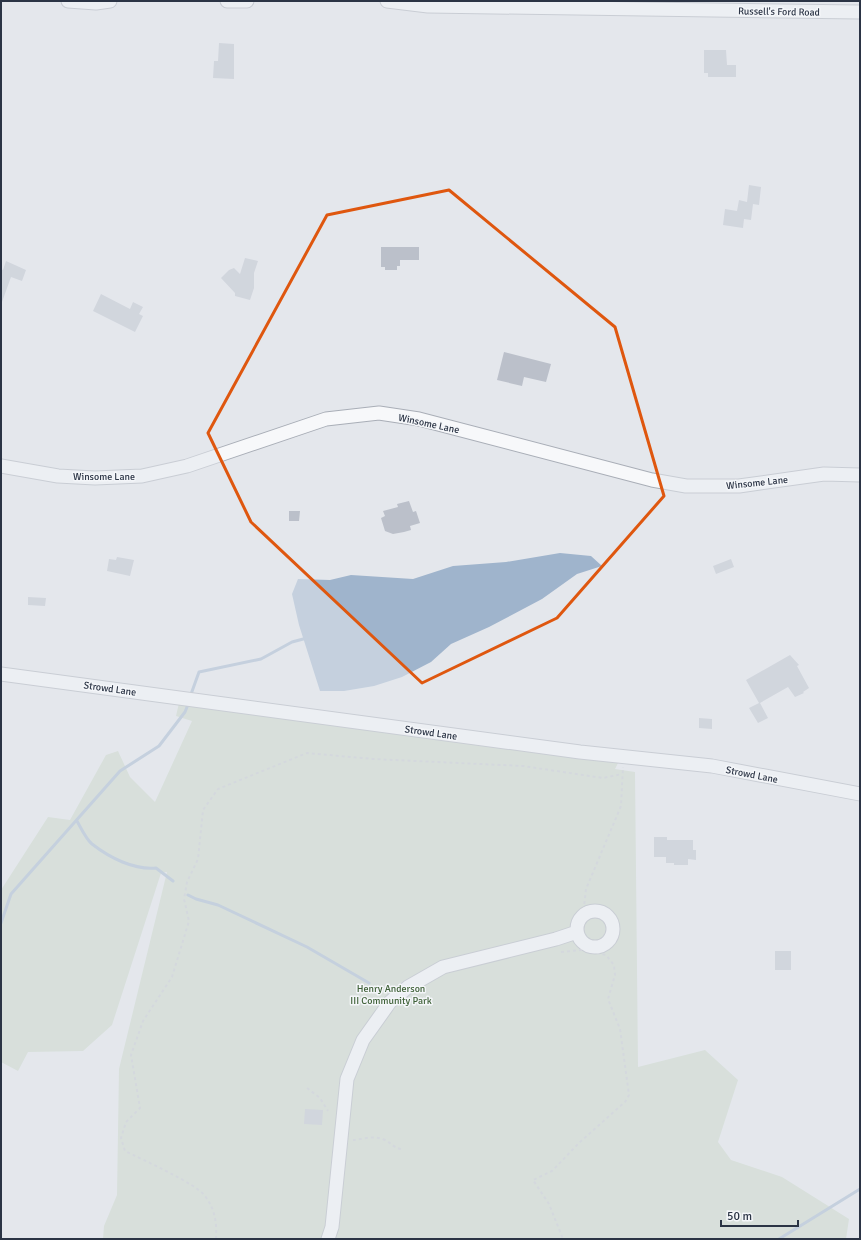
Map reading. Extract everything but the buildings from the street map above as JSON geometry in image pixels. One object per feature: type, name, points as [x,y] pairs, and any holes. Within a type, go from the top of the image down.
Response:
[{"type":"street","points":[[68,1],[96,3],[110,1]]},
{"type":"street","points":[[227,1],[247,1]]},
{"type":"street","name":"Russell's Ford Road","points":[[387,1],[428,6],[860,12]]},
{"type":"street","name":"Winsome Lane","points":[[1,466],[58,476],[142,476],[187,466],[326,419],[379,413],[419,419],[652,480],[686,486],[739,486],[824,474],[860,475]]},
{"type":"street","name":"Strowd Lane","points":[[1,674],[625,757],[712,766],[860,794]]},
{"type":"street","points":[[594,911],[605,914],[612,924],[611,937],[603,945],[594,947],[584,943],[577,932],[579,921],[583,916],[594,911]]},
{"type":"street","points":[[328,1239],[332,1226],[347,1079],[364,1040],[390,1002],[408,987],[443,967],[556,939],[577,932]]},
{"type":"path","points":[[216,1239],[217,1221],[205,1194],[173,1175],[125,1151],[121,1138],[126,1122],[140,1108],[131,1055],[143,1020],[172,978],[189,921],[184,898],[187,882],[198,859],[203,810],[218,789],[307,753],[374,759],[523,766],[603,778],[622,774]]},
{"type":"path","points":[[583,916],[586,889],[621,806],[622,774],[625,757]]},
{"type":"path","points":[[561,952],[582,950],[606,955],[614,965],[615,975],[608,999],[620,1029],[629,1095],[624,1102],[580,1142],[552,1171],[533,1180],[549,1204],[563,1239]]},
{"type":"path","points":[[307,1088],[320,1098],[328,1111]]},
{"type":"path","points":[[348,1140],[378,1138],[396,1148],[401,1149]]},
{"type":"highlighted area","points":[[449,190],[615,327],[664,496],[557,618],[422,683],[251,522],[208,433],[327,215]]},
{"type":"green space","name":"Henry Anderson III Community Park","points":[[179,703],[199,704],[618,763],[615,769],[635,772],[638,1067],[705,1050],[738,1080],[718,1142],[731,1160],[782,1177],[849,1219],[846,1239],[103,1239],[104,1226],[117,1195],[119,1069],[167,872],[161,873],[112,1025],[83,1051],[28,1052],[18,1071],[1,1062],[1,890],[48,817],[70,820],[106,755],[118,751],[130,777],[155,802],[192,721],[176,716]]},
{"type":"water","points":[[560,553],[591,556],[602,566],[577,574],[542,599],[489,627],[451,644],[431,662],[402,677],[374,686],[344,691],[320,691],[299,625],[292,594],[298,579],[330,580],[351,575],[413,579],[453,566],[506,562]]},
{"type":"waterway","points":[[190,697],[199,672],[261,659],[292,642],[307,638]]},
{"type":"waterway","points":[[1,923],[11,894],[120,771],[159,746],[185,712],[189,702]]},
{"type":"waterway","points":[[77,821],[90,842],[106,854],[131,865],[156,868],[173,881]]},
{"type":"waterway","points":[[188,895],[196,899],[218,905],[307,947],[369,983]]},
{"type":"waterway","points":[[779,1239],[860,1189]]}]
